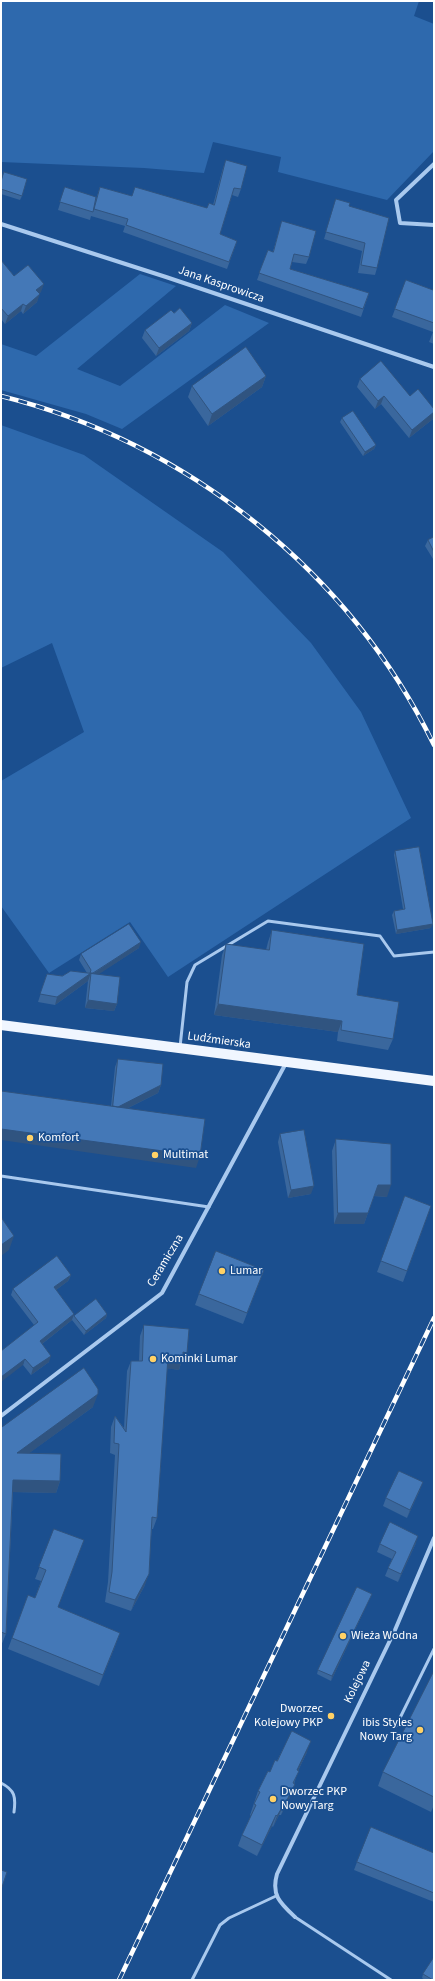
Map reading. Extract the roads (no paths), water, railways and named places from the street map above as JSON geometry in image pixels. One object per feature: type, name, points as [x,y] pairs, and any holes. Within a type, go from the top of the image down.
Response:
[{"type":"main road","name":"Ludźmierska","points":[[1,1025],[434,1082]]},
{"type":"street","points":[[434,164],[396,200],[400,223],[434,226]]},
{"type":"street","name":"Jana Kasprowicza","points":[[1,224],[166,277],[434,367]]},
{"type":"street","name":"Ceramiczna","points":[[1,1416],[162,1293],[286,1063]]},
{"type":"street","name":"Kolejowa","points":[[276,1896],[274,1885],[277,1874],[395,1630],[434,1538]]},
{"type":"street","points":[[276,1896],[284,1907],[295,1917]]},
{"type":"lane","points":[[179,1049],[187,982],[195,965],[268,921],[380,936],[394,956],[434,952]]},
{"type":"lane","points":[[1,1176],[209,1207]]},
{"type":"lane","points":[[396,1726],[434,1649]]},
{"type":"lane","points":[[1,1783],[13,1791],[16,1797],[14,1812]]},
{"type":"lane","points":[[192,1980],[220,1925],[229,1918],[276,1896]]},
{"type":"lane","points":[[295,1917],[387,1979],[392,1980]]},
{"type":"railway","points":[[1,396],[70,417],[136,446],[198,481],[256,523],[309,571],[357,624],[399,682],[434,745]]},
{"type":"railway","points":[[119,1980],[434,1318]]},
{"type":"place","name":"Komfort","points":[[30,1138]]},
{"type":"place","name":"Multimat","points":[[155,1155]]},
{"type":"place","name":"Lumar","points":[[222,1271]]},
{"type":"place","name":"Kominki Lumar","points":[[153,1359]]},
{"type":"place","name":"Wieża Wodna","points":[[343,1636]]},
{"type":"place","name":"Dworzec Kolejowy PKP","points":[[331,1716]]},
{"type":"place","name":"ibis Styles Nowy Targ","points":[[420,1730]]},
{"type":"place","name":"Dworzec PKP Nowy Targ","points":[[273,1799]]}]
